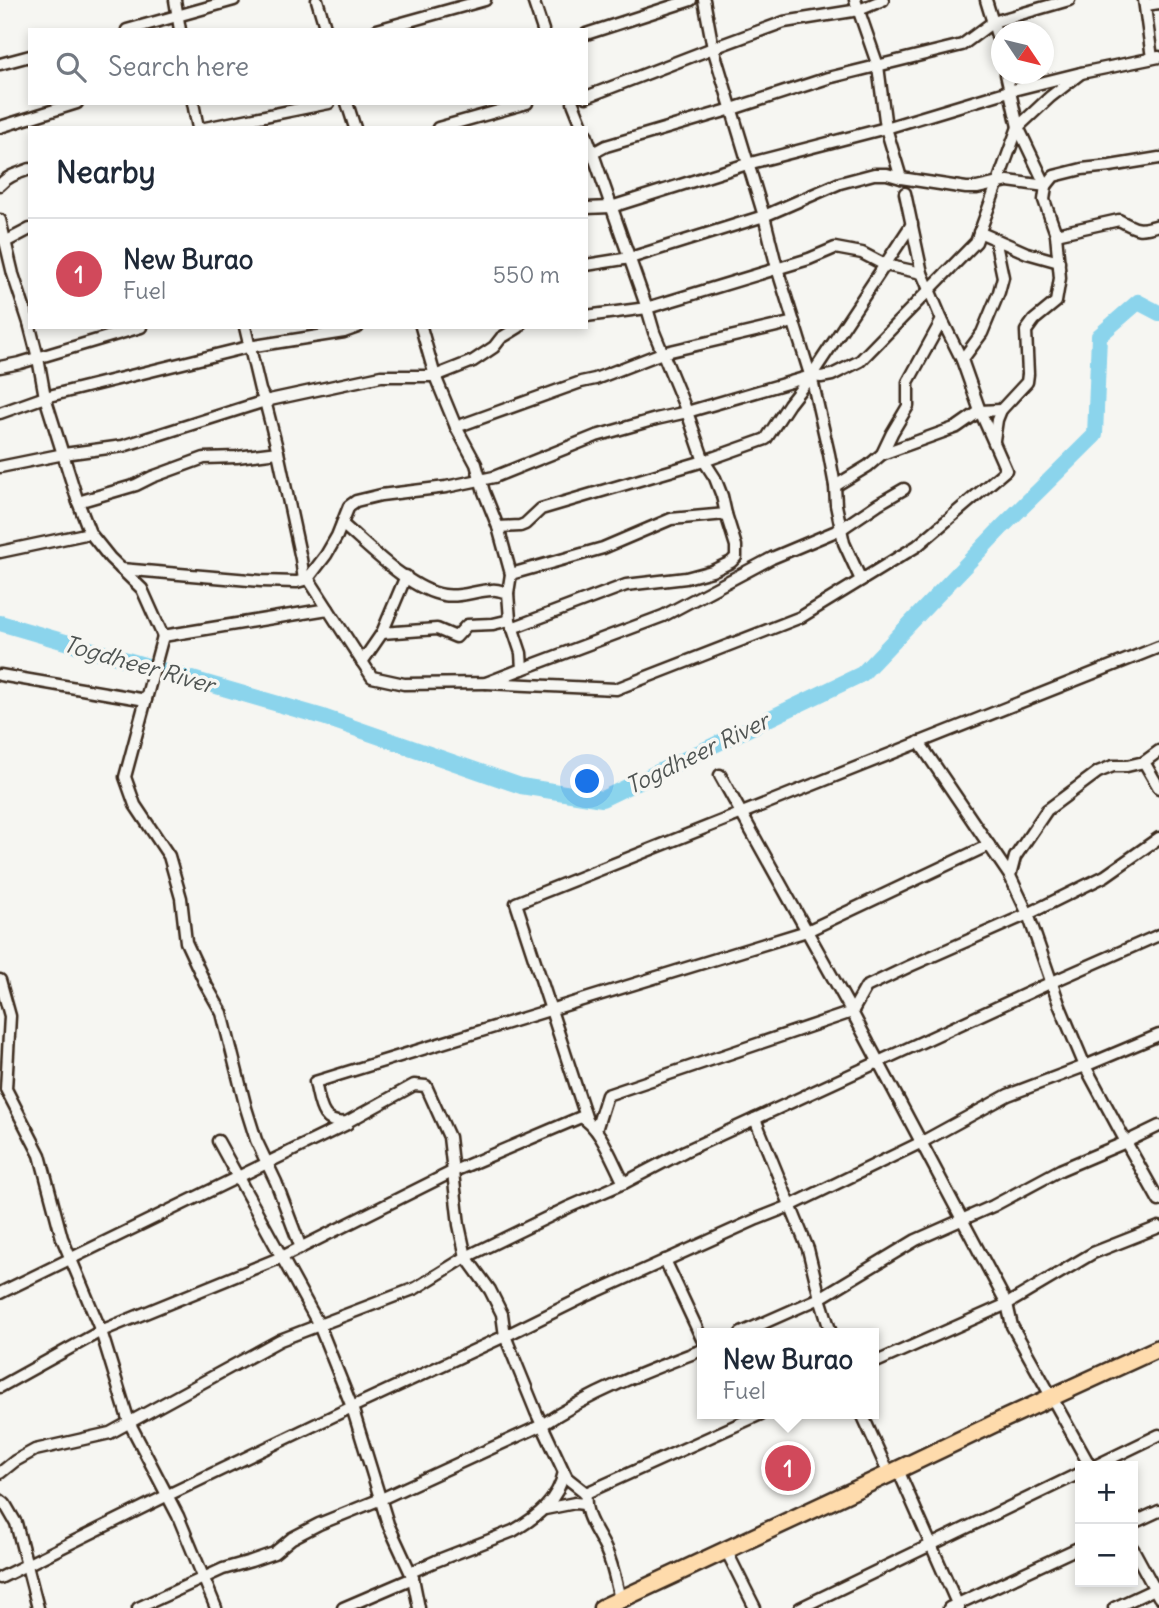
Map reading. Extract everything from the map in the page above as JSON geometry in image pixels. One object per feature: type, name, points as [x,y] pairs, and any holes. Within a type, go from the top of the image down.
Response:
[{"type":"highway","points":[[602,1608],[1159,1348]]},
{"type":"street","points":[[175,0],[180,28]]},
{"type":"street","points":[[134,28],[233,0]]},
{"type":"street","points":[[317,0],[325,28]]},
{"type":"street","points":[[384,28],[485,0]]},
{"type":"street","points":[[533,0],[542,28]]},
{"type":"street","points":[[588,33],[691,0]]},
{"type":"street","points":[[704,0],[713,48],[811,376],[829,454],[844,543],[862,580]]},
{"type":"street","points":[[855,0],[878,66],[886,128],[901,178]]},
{"type":"street","points":[[588,96],[784,22],[859,10],[883,0]]},
{"type":"street","points":[[986,0],[993,21]]},
{"type":"street","points":[[996,21],[1069,0]]},
{"type":"street","points":[[588,208],[611,207],[747,164],[886,128],[1009,91],[1081,73],[1157,60],[1145,3],[1159,3]]},
{"type":"street","points":[[382,634],[437,629],[456,637],[467,625],[511,624],[626,585],[686,578],[712,571],[727,565],[736,557],[736,547],[719,486],[704,461],[654,332],[631,258],[589,152],[828,78],[962,45],[991,23]]},
{"type":"street","points":[[0,64],[28,57]]},
{"type":"street","points":[[121,569],[297,582],[306,579],[326,555],[349,506],[356,501],[494,477],[596,436],[811,376],[832,375],[860,361],[976,242],[1018,128],[1050,97],[1081,73]]},
{"type":"street","points":[[1008,84],[1018,128],[1046,186]]},
{"type":"street","points":[[0,127],[71,105]]},
{"type":"street","points":[[194,105],[198,126]]},
{"type":"street","points":[[215,126],[319,105]]},
{"type":"street","points":[[348,105],[354,126]]},
{"type":"street","points":[[445,126],[520,105]]},
{"type":"street","points":[[574,105],[582,126]]},
{"type":"street","points":[[993,441],[1001,410],[1027,382],[1026,331],[1034,320],[1055,302],[1060,278],[1056,234],[1044,200],[1046,186],[1054,176],[1082,169],[1159,158]]},
{"type":"street","points":[[0,186],[12,175],[28,170]]},
{"type":"street","points":[[588,265],[631,258],[764,216],[840,183],[874,174],[966,188],[1008,181],[1046,186]]},
{"type":"street","points":[[245,329],[278,452],[306,579],[372,677],[404,684],[486,683],[616,689],[801,617],[917,546],[1006,470],[980,411],[962,360],[922,274],[905,194]]},
{"type":"street","points":[[0,220],[13,274],[27,307]]},
{"type":"street","points":[[1056,234],[1119,220],[1135,229],[1159,225]]},
{"type":"street","points":[[498,527],[520,526],[541,509],[704,461],[766,439],[912,224]]},
{"type":"street","points":[[5,242],[28,230]]},
{"type":"street","points":[[979,232],[1027,253],[1059,262]]},
{"type":"street","points":[[962,360],[982,333],[999,292],[1003,277],[995,239]]},
{"type":"street","points":[[588,316],[647,308],[809,259],[835,247],[862,253],[885,265],[922,274]]},
{"type":"street","points":[[0,273],[13,274]]},
{"type":"street","points":[[882,454],[908,406],[908,382],[942,320]]},
{"type":"street","points":[[456,427],[662,353],[794,322]]},
{"type":"street","points":[[31,329],[45,397],[90,533],[110,558],[142,589],[163,636],[125,777],[135,804],[169,856],[181,898],[186,942],[222,1013],[256,1140],[301,1248]]},
{"type":"street","points":[[0,368],[134,329]]},
{"type":"street","points":[[0,413],[45,397],[248,347],[352,329]]},
{"type":"street","points":[[422,329],[435,376],[456,427],[476,464],[498,527],[511,574],[508,593],[511,624],[521,653],[522,668]]},
{"type":"street","points":[[0,467],[123,446],[265,401],[381,376],[435,376],[473,361],[516,329]]},
{"type":"street","points":[[835,486],[882,454],[957,427],[980,411],[1001,410]]},
{"type":"street","points":[[78,502],[136,485],[204,458],[278,452]]},
{"type":"street","points":[[486,683],[663,616],[772,558],[841,529],[904,489]]},
{"type":"street","points":[[511,574],[603,548],[671,519],[726,514]]},
{"type":"street","points":[[342,524],[385,561],[425,590],[445,596],[494,589],[508,593]]},
{"type":"street","points":[[0,552],[90,533]]},
{"type":"street","points":[[362,662],[382,634],[405,576]]},
{"type":"street","points":[[163,636],[328,609]]},
{"type":"street","points":[[587,1120],[516,903],[1159,647]]},
{"type":"street","points":[[0,675],[146,700]]},
{"type":"street","points":[[919,742],[1010,876],[1028,914],[1059,1004],[1085,1066],[1159,1200]]},
{"type":"street","points":[[1010,876],[1016,857],[1047,810],[1098,772],[1113,766],[1144,762],[1159,751]]},
{"type":"street","points":[[1144,762],[1159,788]]},
{"type":"street","points":[[720,775],[922,1142],[1007,1304],[1012,1326],[1089,1461]]},
{"type":"street","points":[[596,1130],[607,1094],[852,1012],[866,987],[1105,876],[1159,838]]},
{"type":"street","points":[[426,1086],[414,1085],[347,1122],[337,1124],[328,1120],[323,1113],[315,1082],[807,931],[989,845]]},
{"type":"street","points":[[0,1474],[15,1461],[35,1450],[110,1433],[280,1340],[416,1288],[466,1257],[624,1183],[685,1151],[1159,935]]},
{"type":"street","points":[[0,980],[10,1016],[6,1089],[40,1155],[62,1238],[101,1331],[129,1422],[168,1495],[216,1608]]},
{"type":"street","points":[[0,1578],[582,1298],[790,1206],[922,1142],[1008,1094],[1159,1035]]},
{"type":"street","points":[[0,1293],[426,1086]]},
{"type":"street","points":[[426,1086],[449,1138],[459,1225],[466,1257],[490,1290],[502,1314],[505,1336],[564,1472],[585,1498],[593,1529],[607,1551],[620,1599]]},
{"type":"street","points":[[0,1387],[101,1331],[282,1257],[454,1171],[581,1116],[596,1130],[624,1183]]},
{"type":"street","points":[[755,1119],[808,1249],[829,1328]]},
{"type":"street","points":[[751,1328],[820,1298],[916,1240],[993,1206],[1059,1170],[1159,1126]]},
{"type":"street","points":[[218,1141],[319,1325],[352,1407],[388,1524],[412,1575],[419,1608]]},
{"type":"street","points":[[879,1361],[1007,1304],[1093,1253],[1159,1227]]},
{"type":"street","points":[[665,1260],[697,1328]]},
{"type":"street","points":[[138,1608],[223,1569],[274,1552],[292,1538],[319,1524],[382,1499],[542,1425],[612,1386],[697,1352]]},
{"type":"street","points":[[544,1509],[575,1503],[751,1419]]},
{"type":"street","points":[[865,1419],[930,1545],[954,1607],[1075,1549]]},
{"type":"street","points":[[1103,1461],[1159,1435]]},
{"type":"street","points":[[343,1608],[436,1561],[513,1531],[544,1509],[558,1493],[564,1472]]},
{"type":"street","points":[[800,1608],[1075,1475]]},
{"type":"street","points":[[0,1500],[16,1523],[38,1608]]},
{"type":"street","points":[[1138,1521],[1159,1511]]},
{"type":"street","points":[[726,1550],[755,1608]]},
{"type":"street","points":[[1114,1608],[1157,1591],[1138,1558]]},
{"type":"waterway","name":"Togdheer River","points":[[0,623],[323,717],[521,786],[602,799],[862,674],[1002,527],[1095,435],[1099,336],[1138,302],[1159,313]]},
{"type":"place","name":"New Burao","points":[[788,1468]]}]
